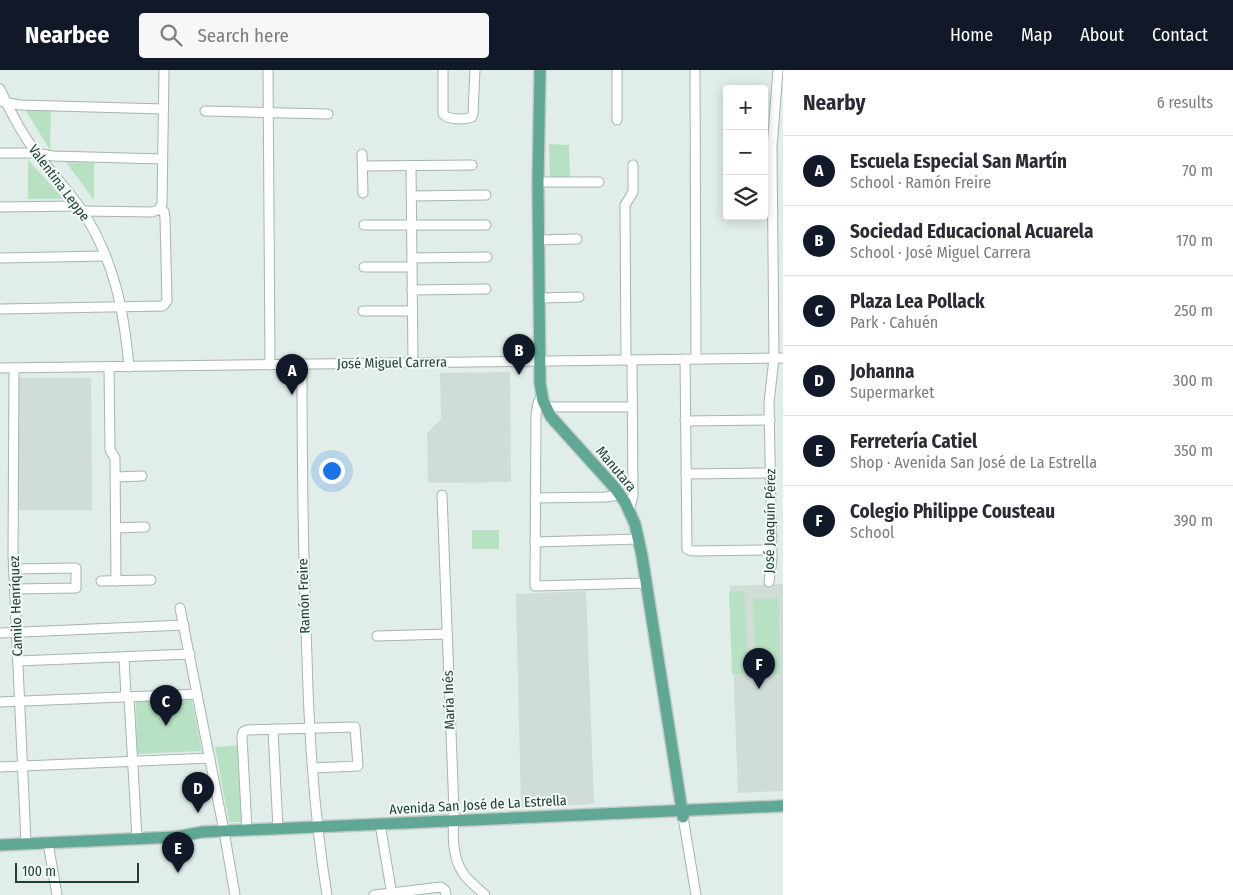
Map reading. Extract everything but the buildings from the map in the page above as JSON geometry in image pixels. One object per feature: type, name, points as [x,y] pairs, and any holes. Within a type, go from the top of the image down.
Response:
[{"type":"main road","points":[[540,70],[538,182],[540,361],[543,401]]},
{"type":"main road","name":"Manutara","points":[[543,401],[551,417],[620,494],[629,510],[639,539],[682,814]]},
{"type":"main road","name":"Avenida San José de La Estrella","points":[[682,814],[783,806]]},
{"type":"main road","name":"Avenida San José de La Estrella","points":[[225,835],[682,814],[783,813]]},
{"type":"main road","name":"Avenida San José de La Estrella","points":[[0,845],[176,837],[195,840],[247,830],[318,831]]},
{"type":"street","points":[[0,207],[80,208],[149,212],[160,208],[163,199],[164,70]]},
{"type":"street","points":[[268,70],[270,365]]},
{"type":"street","points":[[443,70],[443,114],[447,118],[468,119],[472,117],[473,113],[474,70]]},
{"type":"street","points":[[617,70],[617,120]]},
{"type":"street","points":[[695,70],[696,359]]},
{"type":"street","name":"José Joaquín Pérez","points":[[769,582],[772,550],[770,390],[778,358],[772,147],[778,70]]},
{"type":"street","name":"Valentina Leppe","points":[[0,90],[3,102],[36,153],[80,208],[105,256],[122,307],[129,367]]},
{"type":"street","points":[[3,102],[20,105],[163,110]]},
{"type":"street","points":[[205,111],[328,114]]},
{"type":"street","points":[[0,153],[162,159]]},
{"type":"street","points":[[362,154],[363,192]]},
{"type":"street","points":[[362,166],[472,165]]},
{"type":"street","points":[[411,166],[412,363]]},
{"type":"street","points":[[629,510],[633,496],[632,407],[625,205],[633,192],[632,166]]},
{"type":"street","points":[[538,182],[599,182]]},
{"type":"street","points":[[412,196],[486,195]]},
{"type":"street","points":[[0,309],[161,306],[165,304],[167,301],[165,218],[164,212],[160,208]]},
{"type":"street","points":[[364,225],[486,225]]},
{"type":"street","points":[[539,240],[577,240]]},
{"type":"street","points":[[0,258],[105,256]]},
{"type":"street","points":[[364,267],[487,258]]},
{"type":"street","points":[[412,290],[486,289]]},
{"type":"street","points":[[540,298],[579,297]]},
{"type":"street","points":[[363,311],[412,311]]},
{"type":"street","name":"José Miguel Carrera","points":[[0,368],[778,358]]},
{"type":"street","points":[[685,359],[687,545],[689,550],[692,552],[772,550]]},
{"type":"street","name":"Ramón Freire","points":[[302,364],[302,546],[309,729],[318,831],[327,895]]},
{"type":"street","points":[[109,367],[110,450],[115,458],[116,477],[116,581]]},
{"type":"street","name":"Camilo Henríquez","points":[[14,368],[14,569],[26,844]]},
{"type":"street","points":[[632,407],[543,401],[538,403],[536,414],[535,586],[646,583]]},
{"type":"street","points":[[685,421],[770,420]]},
{"type":"street","points":[[686,474],[770,473]]},
{"type":"street","points":[[116,477],[142,476]]},
{"type":"street","points":[[535,498],[605,497],[620,494]]},
{"type":"street","name":"María Inés","points":[[442,495],[453,838],[460,869],[485,895]]},
{"type":"street","points":[[116,528],[144,527]]},
{"type":"street","points":[[535,542],[639,539]]},
{"type":"street","points":[[14,569],[76,568],[76,588],[15,589]]},
{"type":"street","points":[[101,581],[151,580]]},
{"type":"street","points":[[180,608],[235,895]]},
{"type":"street","points":[[0,633],[184,625]]},
{"type":"street","points":[[377,636],[447,634]]},
{"type":"street","points":[[18,661],[190,654]]},
{"type":"street","points":[[124,657],[133,761],[137,838]]},
{"type":"street","points":[[0,702],[197,694]]},
{"type":"street","points":[[247,830],[243,732],[247,730],[355,727],[358,766],[312,768]]},
{"type":"street","points":[[273,729],[278,829]]},
{"type":"street","points":[[0,767],[210,758]]},
{"type":"street","name":"Manutara","points":[[682,814],[696,895]]},
{"type":"street","points":[[381,827],[392,894]]},
{"type":"street","points":[[48,842],[57,895]]},
{"type":"street","points":[[374,895],[443,891]]},
{"type":"shaded area","points":[[510,372],[511,482],[428,483],[427,433],[441,419],[440,373]]},
{"type":"shaded area","points":[[19,378],[91,378],[92,510],[19,510]]},
{"type":"shaded area","points":[[783,584],[783,791],[738,793],[730,586]]},
{"type":"shaded area","points":[[586,591],[594,804],[521,808],[516,594]]},
{"type":"green space","points":[[24,108],[51,110],[50,150]]},
{"type":"green space","points":[[549,144],[569,145],[570,178],[550,179]]},
{"type":"green space","points":[[28,160],[64,199],[28,199]]},
{"type":"green space","points":[[66,162],[94,163],[94,200]]},
{"type":"green space","points":[[472,530],[499,530],[499,549],[472,549]]},
{"type":"green space","points":[[745,591],[748,674],[732,674],[729,592]]},
{"type":"green space","points":[[778,598],[780,674],[756,675],[753,599]]},
{"type":"green space","points":[[191,697],[202,751],[137,754],[136,701]]},
{"type":"green space","points":[[240,745],[244,822],[229,822],[215,747]]},
{"type":"place","name":"Sociedad Educacional Acuarela","points":[[519,375]]},
{"type":"place","name":"Escuela Especial San Martín","points":[[292,395]]},
{"type":"place","name":"Colegio Philippe Cousteau","points":[[759,689]]},
{"type":"place","name":"Plaza Lea Pollack","points":[[166,726]]},
{"type":"place","name":"Johanna","points":[[198,813]]},
{"type":"place","name":"Ferretería Catiel","points":[[178,873]]}]
